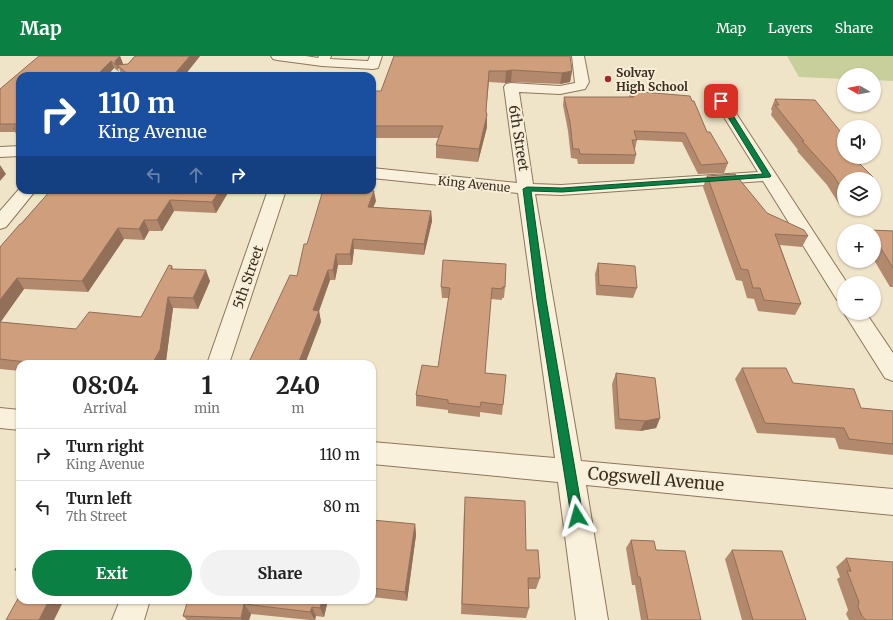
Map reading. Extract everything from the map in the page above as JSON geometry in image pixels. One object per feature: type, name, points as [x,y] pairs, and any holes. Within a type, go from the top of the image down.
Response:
[{"type":"street","points":[[277,56],[324,59],[373,65],[376,56]]},
{"type":"street","name":"6th Street","points":[[578,56],[582,82],[580,86],[560,90],[511,87],[542,300],[570,471],[592,620]]},
{"type":"street","points":[[721,101],[767,176],[837,284]]},
{"type":"street","points":[[0,152],[16,151]]},
{"type":"street","name":"King Avenue","points":[[376,173],[527,189],[562,190],[767,176]]},
{"type":"street","points":[[0,223],[24,194]]},
{"type":"street","name":"5th Street","points":[[219,360],[276,194]]},
{"type":"street","points":[[860,320],[893,372]]},
{"type":"street","points":[[0,418],[16,420]]},
{"type":"street","name":"Cogswell Avenue","points":[[376,453],[893,502]]},
{"type":"street","points":[[128,620],[134,604]]},
{"type":"green space","points":[[787,56],[893,56],[893,81],[881,80],[881,68],[837,68],[837,79],[799,77]]},
{"type":"building","points":[[39,56],[120,56],[115,61],[116,65],[111,61],[100,72],[20,72]]},
{"type":"building","points":[[135,56],[190,56],[176,72],[125,72],[117,65],[128,64]]},
{"type":"building","points":[[394,56],[570,56],[572,71],[562,73],[512,70],[489,71],[487,115],[479,149],[436,145],[443,126],[376,126],[376,91],[381,91]]},
{"type":"building","points":[[16,75],[16,124],[0,124],[0,89]]},
{"type":"building","points":[[630,91],[690,96],[692,101],[694,101],[707,132],[710,132],[728,163],[701,165],[685,133],[634,131],[637,140],[632,140],[636,155],[580,154],[579,149],[573,149],[570,122],[564,97],[634,97]]},
{"type":"building","points":[[775,99],[815,100],[837,127],[837,164],[860,164],[868,172],[837,172],[837,181],[802,141],[804,141],[775,105],[779,105]]},
{"type":"building","points":[[735,174],[767,213],[804,230],[808,236],[775,234],[801,304],[764,300],[760,288],[753,288],[748,270],[741,269],[707,176]]},
{"type":"building","points":[[47,194],[217,194],[212,202],[170,200],[157,220],[144,220],[139,229],[118,228],[82,281],[17,278],[0,300],[0,247]]},
{"type":"building","points":[[322,194],[373,194],[368,207],[431,211],[424,244],[353,239],[350,254],[336,254],[333,270],[328,270],[313,310],[319,311],[300,360],[250,360],[290,275],[297,276],[304,244],[307,244]]},
{"type":"building","points":[[881,230],[893,231],[893,268],[881,248]]},
{"type":"building","points":[[443,260],[506,264],[505,287],[502,287],[503,289],[492,288],[485,373],[506,375],[503,405],[481,402],[480,407],[448,403],[448,400],[416,395],[422,365],[438,367],[450,288],[441,287]]},
{"type":"building","points":[[598,263],[635,266],[637,288],[599,285]]},
{"type":"building","points":[[169,265],[172,266],[171,269],[206,270],[193,298],[168,297],[160,350],[154,360],[16,361],[0,359],[0,322],[76,329],[89,312],[141,317]]},
{"type":"building","points":[[742,368],[786,368],[793,383],[854,389],[861,408],[893,411],[893,444],[849,439],[844,428],[765,423]]},
{"type":"building","points":[[616,373],[655,378],[660,418],[645,421],[619,419]]},
{"type":"building","points":[[465,497],[525,501],[526,550],[538,550],[540,578],[528,578],[529,608],[462,604]]},
{"type":"building","points":[[376,520],[415,524],[405,592],[376,588]]},
{"type":"building","points":[[631,540],[654,541],[656,550],[685,551],[701,620],[648,620]]},
{"type":"building","points":[[732,550],[782,551],[806,620],[753,620]]},
{"type":"building","points":[[846,558],[893,562],[893,620],[866,620],[862,616],[858,607],[859,602],[847,571],[851,571]]},
{"type":"building","points":[[16,602],[16,604],[47,604],[39,620],[6,620]]},
{"type":"building","points":[[187,604],[244,604],[241,618],[183,616]]},
{"type":"building","points":[[244,604],[321,604],[320,608],[312,607],[310,612]]},
{"type":"place","name":"Solvay High School","points":[[608,79]]},
{"type":"route","points":[[577,516],[542,300],[527,189],[562,190],[767,176],[721,101]]}]
